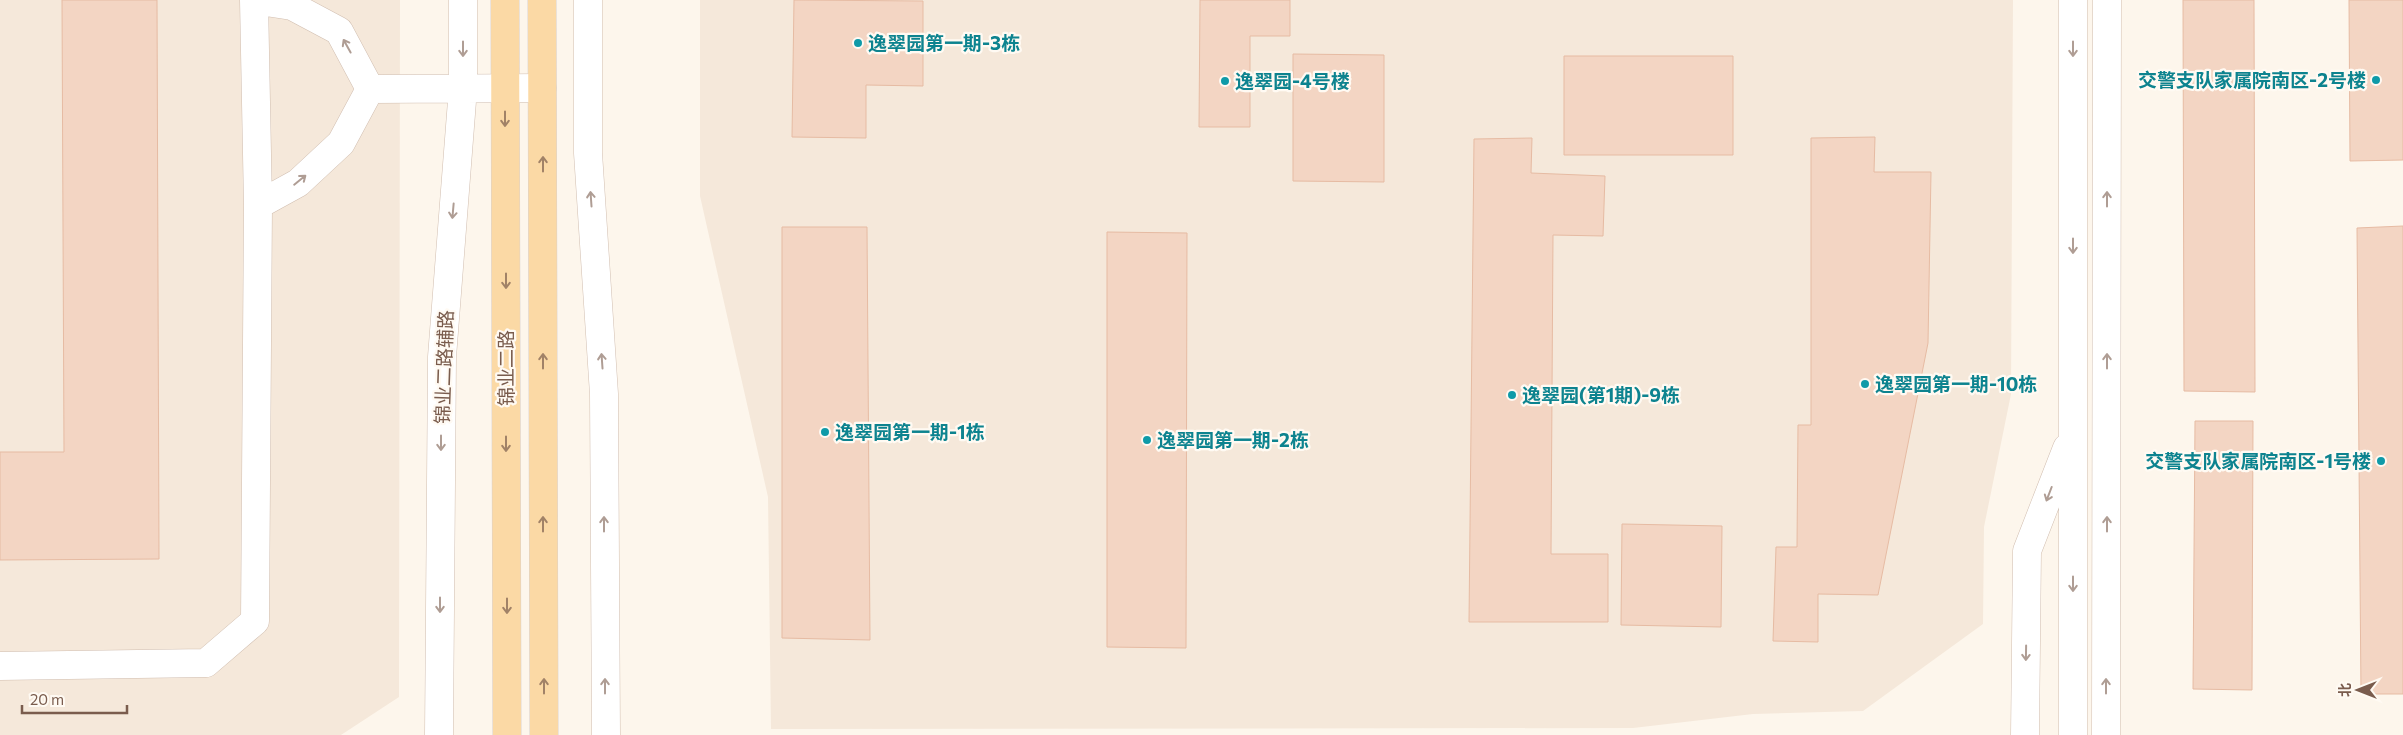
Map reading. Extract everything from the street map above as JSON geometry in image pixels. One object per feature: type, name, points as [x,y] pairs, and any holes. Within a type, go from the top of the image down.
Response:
[{"type":"main road","name":"锦业二路","points":[[505,0],[508,735]]},
{"type":"main road","name":"锦业二路","points":[[542,0],[544,735]]},
{"type":"street","points":[[0,666],[206,663],[255,621],[258,205],[254,0],[292,6],[339,31],[370,89]]},
{"type":"street","name":"锦业二路辅路","points":[[439,735],[442,356],[463,88],[463,0]]},
{"type":"street","points":[[588,0],[588,153],[604,394],[606,735]]},
{"type":"street","points":[[2073,0],[2073,735]]},
{"type":"street","points":[[2106,735],[2107,0]]},
{"type":"street","points":[[370,89],[542,88]]},
{"type":"street","points":[[258,205],[298,183],[341,143],[370,89]]},
{"type":"street","points":[[2025,735],[2027,551],[2073,433]]},
{"type":"shaded area","points":[[0,0],[400,0],[399,697],[341,735],[0,735]]},
{"type":"shaded area","points":[[700,0],[2013,0],[2011,394],[1984,527],[1983,624],[1863,711],[1753,714],[1633,728],[771,729],[768,497],[700,196]]},
{"type":"building","points":[[62,0],[157,0],[159,559],[0,560],[0,452],[64,452]]},
{"type":"building","name":"逸翠园第一期-3栋","points":[[794,0],[923,1],[923,86],[866,85],[866,138],[792,137]]},
{"type":"building","name":"逸翠园-4号楼","points":[[1200,0],[1290,0],[1290,36],[1250,36],[1250,127],[1199,127]]},
{"type":"building","points":[[2183,0],[2254,0],[2255,392],[2184,391]]},
{"type":"building","name":"交警支队家属院南区-2号楼","points":[[2349,0],[2403,0],[2403,160],[2350,161]]},
{"type":"building","points":[[1293,54],[1384,55],[1384,182],[1293,181]]},
{"type":"building","points":[[1564,56],[1733,56],[1733,155],[1564,155]]},
{"type":"building","name":"逸翠园第一期-10栋","points":[[1875,137],[1874,172],[1931,172],[1928,343],[1878,595],[1818,594],[1818,642],[1773,641],[1776,547],[1797,547],[1798,425],[1811,425],[1811,138]]},
{"type":"building","name":"逸翠园(第1期)-9栋","points":[[1532,138],[1531,173],[1605,176],[1603,236],[1553,235],[1551,554],[1608,554],[1608,622],[1469,622],[1474,139]]},
{"type":"building","name":"交警支队家属院南区-1号楼","points":[[2403,226],[2403,694],[2361,694],[2357,228]]},
{"type":"building","name":"逸翠园第一期-1栋","points":[[782,227],[867,227],[870,640],[782,638]]},
{"type":"building","name":"逸翠园第一期-2栋","points":[[1107,232],[1187,233],[1186,648],[1107,647]]},
{"type":"building","points":[[2195,421],[2253,421],[2252,690],[2193,689]]},
{"type":"building","points":[[1622,524],[1722,526],[1721,627],[1621,625]]},
{"type":"place","name":"逸翠园第一期-3栋","points":[[858,43]]},
{"type":"place","name":"交警支队家属院南区-2号楼","points":[[2376,80]]},
{"type":"place","name":"逸翠园-4号楼","points":[[1225,81]]},
{"type":"place","name":"逸翠园第一期-10栋","points":[[1865,384]]},
{"type":"place","name":"逸翠园(第1期)-9栋","points":[[1512,395]]},
{"type":"place","name":"逸翠园第一期-1栋","points":[[825,432]]},
{"type":"place","name":"逸翠园第一期-2栋","points":[[1147,440]]},
{"type":"place","name":"交警支队家属院南区-1号楼","points":[[2381,461]]}]
